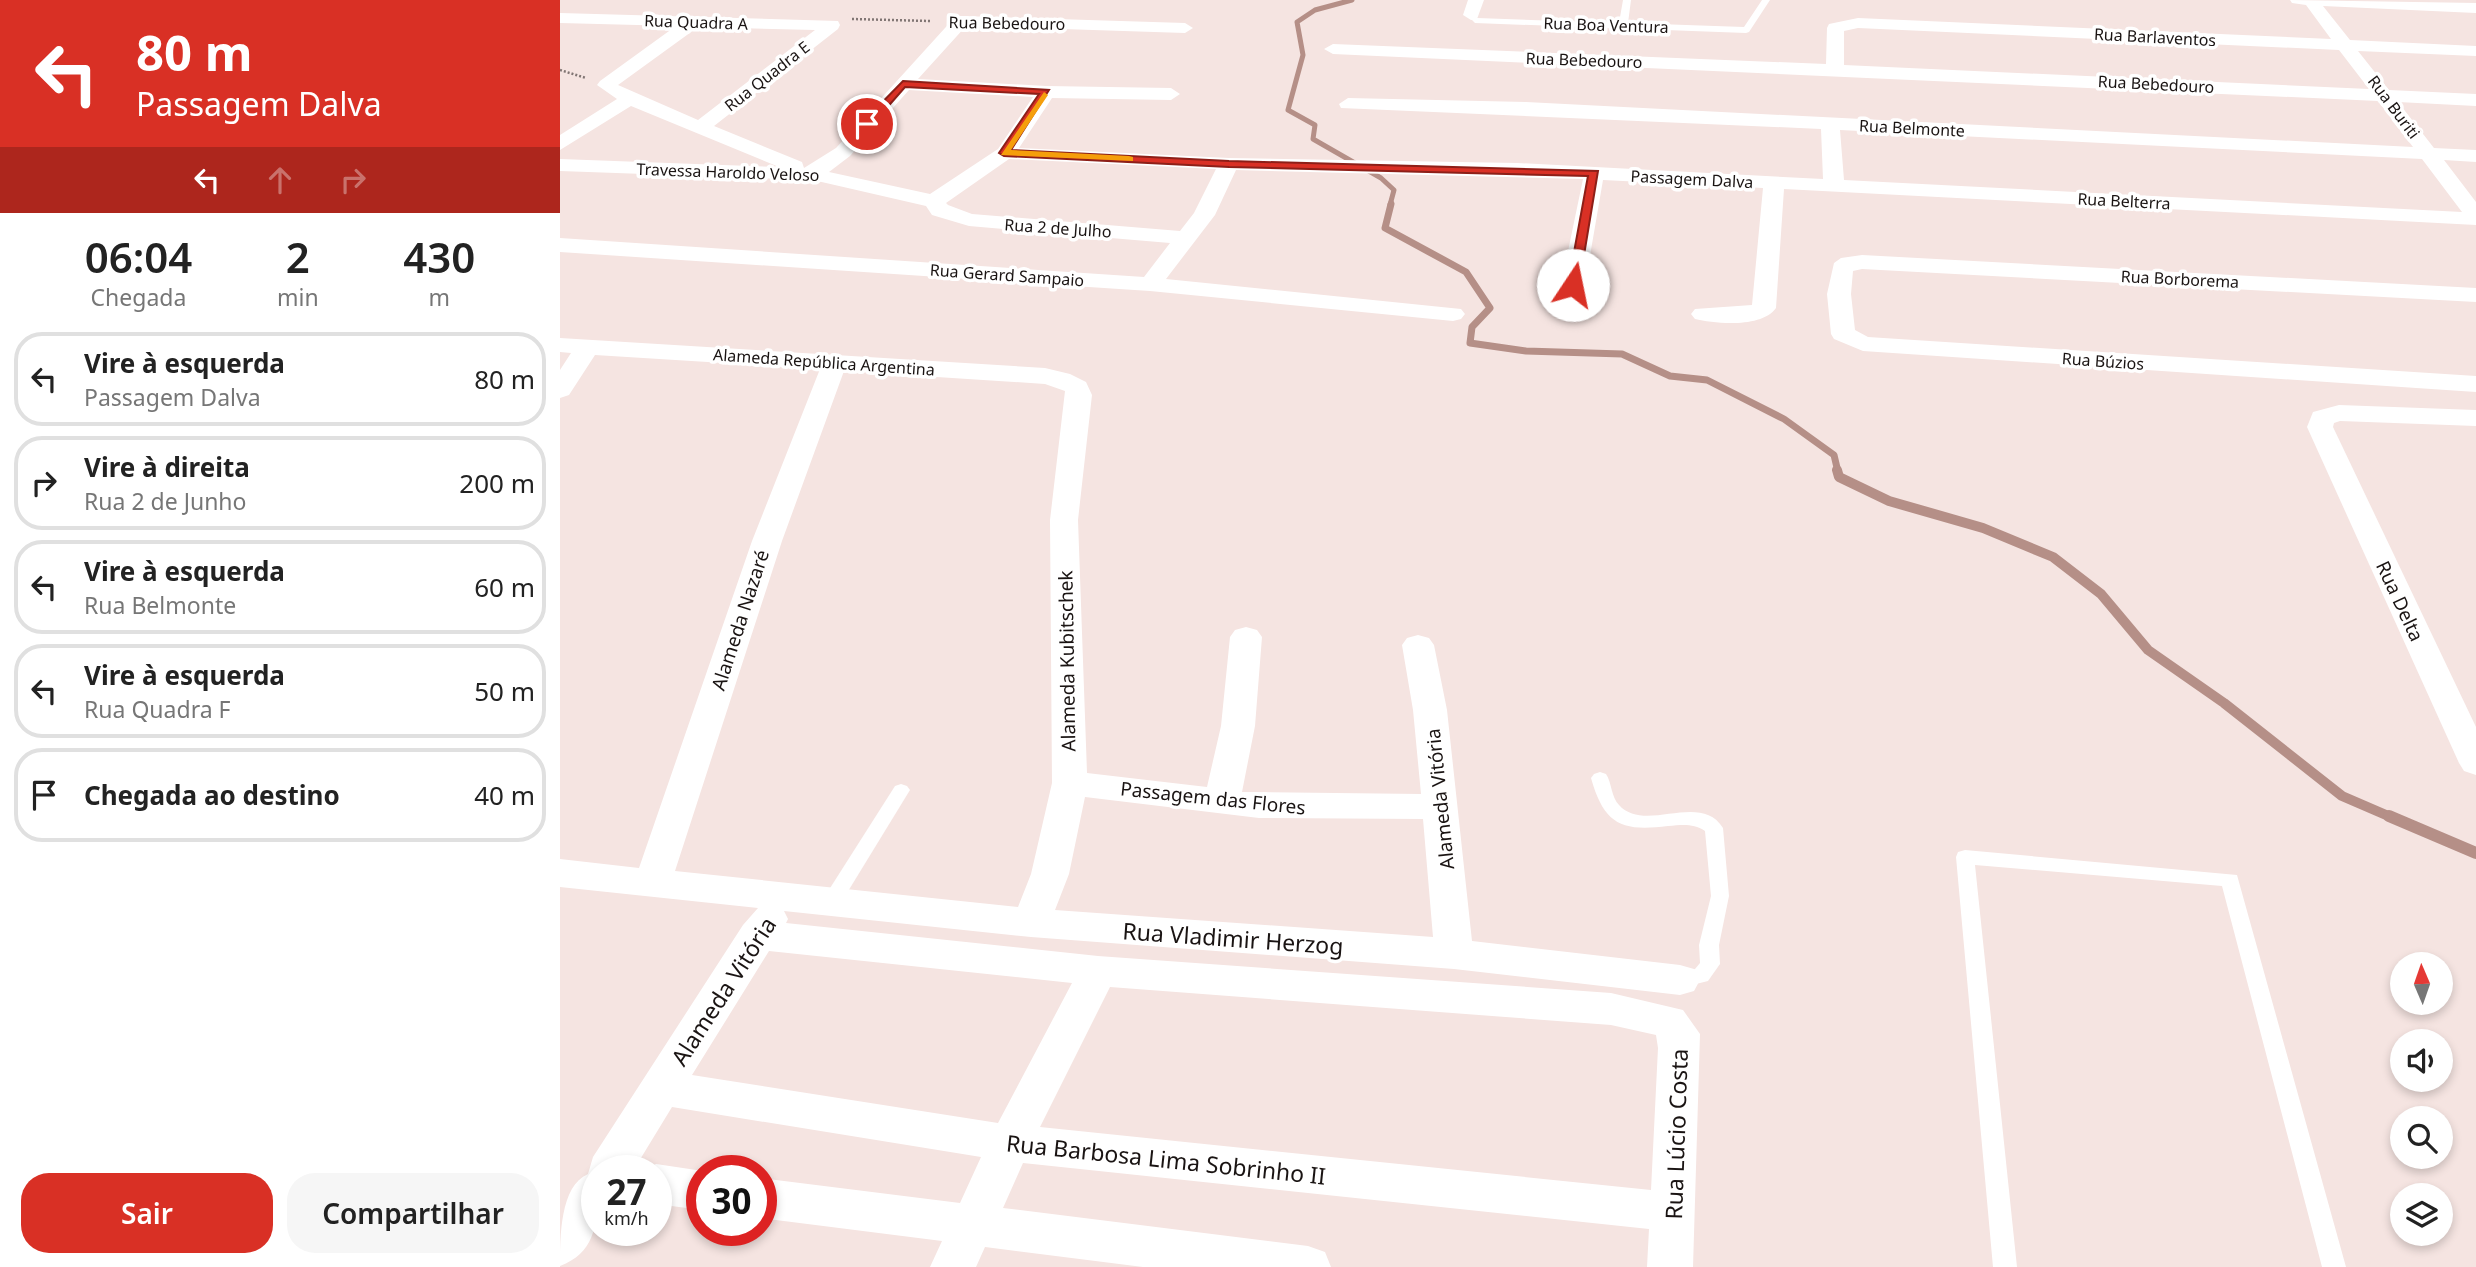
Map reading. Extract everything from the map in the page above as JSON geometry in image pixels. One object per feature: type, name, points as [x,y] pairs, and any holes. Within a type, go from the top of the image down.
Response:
[{"type":"street","points":[[1472,4],[1487,0]]},
{"type":"street","points":[[2293,0],[2476,8]]},
{"type":"street","name":"Rua Buriti","points":[[2310,0],[2386,96],[2476,218]]},
{"type":"street","name":"Rua Bebedouro","points":[[961,21],[1039,17],[1185,27]]},
{"type":"street","name":"Rua Quadra A","points":[[560,18],[832,25]]},
{"type":"street","points":[[693,22],[607,85],[630,99],[814,173],[843,152],[961,21]]},
{"type":"street","name":"Rua Barlaventos","points":[[1835,70],[1835,28],[1858,23],[2476,51]]},
{"type":"street","name":"Rua Quadra E","points":[[702,126],[832,25]]},
{"type":"street","name":"Rua Bebedouro","points":[[1333,50],[2476,100]]},
{"type":"street","points":[[903,84],[1046,92],[1171,94]]},
{"type":"street","points":[[934,201],[1004,153],[1046,92]]},
{"type":"street","points":[[560,144],[630,99]]},
{"type":"street","name":"Rua Belmonte","points":[[1349,104],[1526,108],[2476,156]]},
{"type":"street","points":[[1830,124],[1834,186]]},
{"type":"street","name":"Passagem Dalva","points":[[1004,153],[1229,164],[1594,173],[1834,186]]},
{"type":"street","points":[[1150,284],[1204,215],[1229,164]]},
{"type":"street","name":"Travessa Haroldo Veloso","points":[[560,165],[814,173],[934,201]]},
{"type":"street","points":[[1573,285],[1594,173]]},
{"type":"street","points":[[1703,314],[1754,314],[1764,308],[1774,183]]},
{"type":"street","name":"Rua Belterra","points":[[1834,186],[2476,218]]},
{"type":"street","name":"Rua 2 de Julho","points":[[934,201],[940,210],[969,220],[1188,238]]},
{"type":"street","name":"Rua Gerard Sampaio","points":[[560,245],[1150,284],[1453,314]]},
{"type":"street","name":"Rua Búzios","points":[[1883,263],[1854,262],[1842,268],[1840,328],[1851,340],[1863,344],[2476,384]]},
{"type":"street","name":"Rua Borborema","points":[[1883,263],[2476,295]]},
{"type":"street","name":"Alameda República Argentina","points":[[560,345],[1045,376],[1072,383],[1079,395]]},
{"type":"street","points":[[560,390],[587,347]]},
{"type":"street","name":"Alameda Nazaré","points":[[653,881],[767,541],[835,362]]},
{"type":"street","name":"Alameda Kubitschek","points":[[1031,923],[1050,874],[1070,783],[1064,520],[1079,395]]},
{"type":"street","name":"Rua Delta","points":[[2476,418],[2339,413],[2322,418],[2320,427],[2476,763]]},
{"type":"street","points":[[1222,803],[1238,726],[1246,637]]},
{"type":"street","name":"Alameda Vitória","points":[[1418,645],[1430,710],[1454,954]]},
{"type":"street","name":"Passagem das Flores","points":[[1070,783],[1222,803],[1297,809],[1441,807]]},
{"type":"street","name":"Rua Vladimir Herzog","points":[[560,873],[1031,923],[1454,954],[1680,980]]},
{"type":"street","name":"Alameda Vitória","points":[[619,1155],[757,934],[786,896]]},
{"type":"street","name":"Rua Lúcio Costa","points":[[757,934],[1098,971],[1611,1009],[1669,1021],[1679,1034],[1670,1267]]},
{"type":"street","points":[[953,1267],[1010,1143],[1098,971]]},
{"type":"street","name":"Rua Barbosa Lima Sobrinho II","points":[[661,1088],[1010,1143],[1674,1212]]},
{"type":"street","points":[[777,1200],[1308,1267]]},
{"type":"street","points":[[560,1245],[581,1213]]},
{"type":"lane","points":[[1623,26],[1627,0]]},
{"type":"lane","name":"Rua Boa Ventura","points":[[1472,4],[1475,20],[1746,30],[1766,0]]},
{"type":"lane","points":[[1600,778],[1611,809],[1623,817],[1658,822],[1700,820],[1714,828],[1720,896],[1709,945],[1710,964],[1701,976],[1680,980]]},
{"type":"lane","points":[[832,901],[901,790]]},
{"type":"lane","points":[[2005,1267],[1965,857],[2230,880],[2334,1267]]},
{"type":"path","name":"Rua Bebedouro","points":[[832,25],[844,19],[961,21]]},
{"type":"waterway","points":[[1352,0],[1315,10],[1297,22],[1303,55],[1288,110],[1315,125],[1313,139],[1381,178],[1394,190],[1390,205]]},
{"type":"waterway","points":[[1391,204],[1385,228],[1466,272],[1490,308],[1472,327],[1470,343],[1526,351],[1622,354],[1670,376],[1707,380],[1784,419],[1834,455],[1838,472]]},
{"type":"waterway","points":[[1837,470],[1839,477],[1889,501],[1983,528],[2053,557],[2101,594],[2148,650],[2224,703],[2342,796],[2393,818]]},
{"type":"waterway","points":[[2389,816],[2476,853]]},
{"type":"slow traffic","points":[[1044,95],[1004,153],[1129,159]]},
{"type":"route","points":[[867,124],[903,84],[1046,92],[1004,153],[1229,164],[1517,169],[1594,173],[1573,285]]}]
